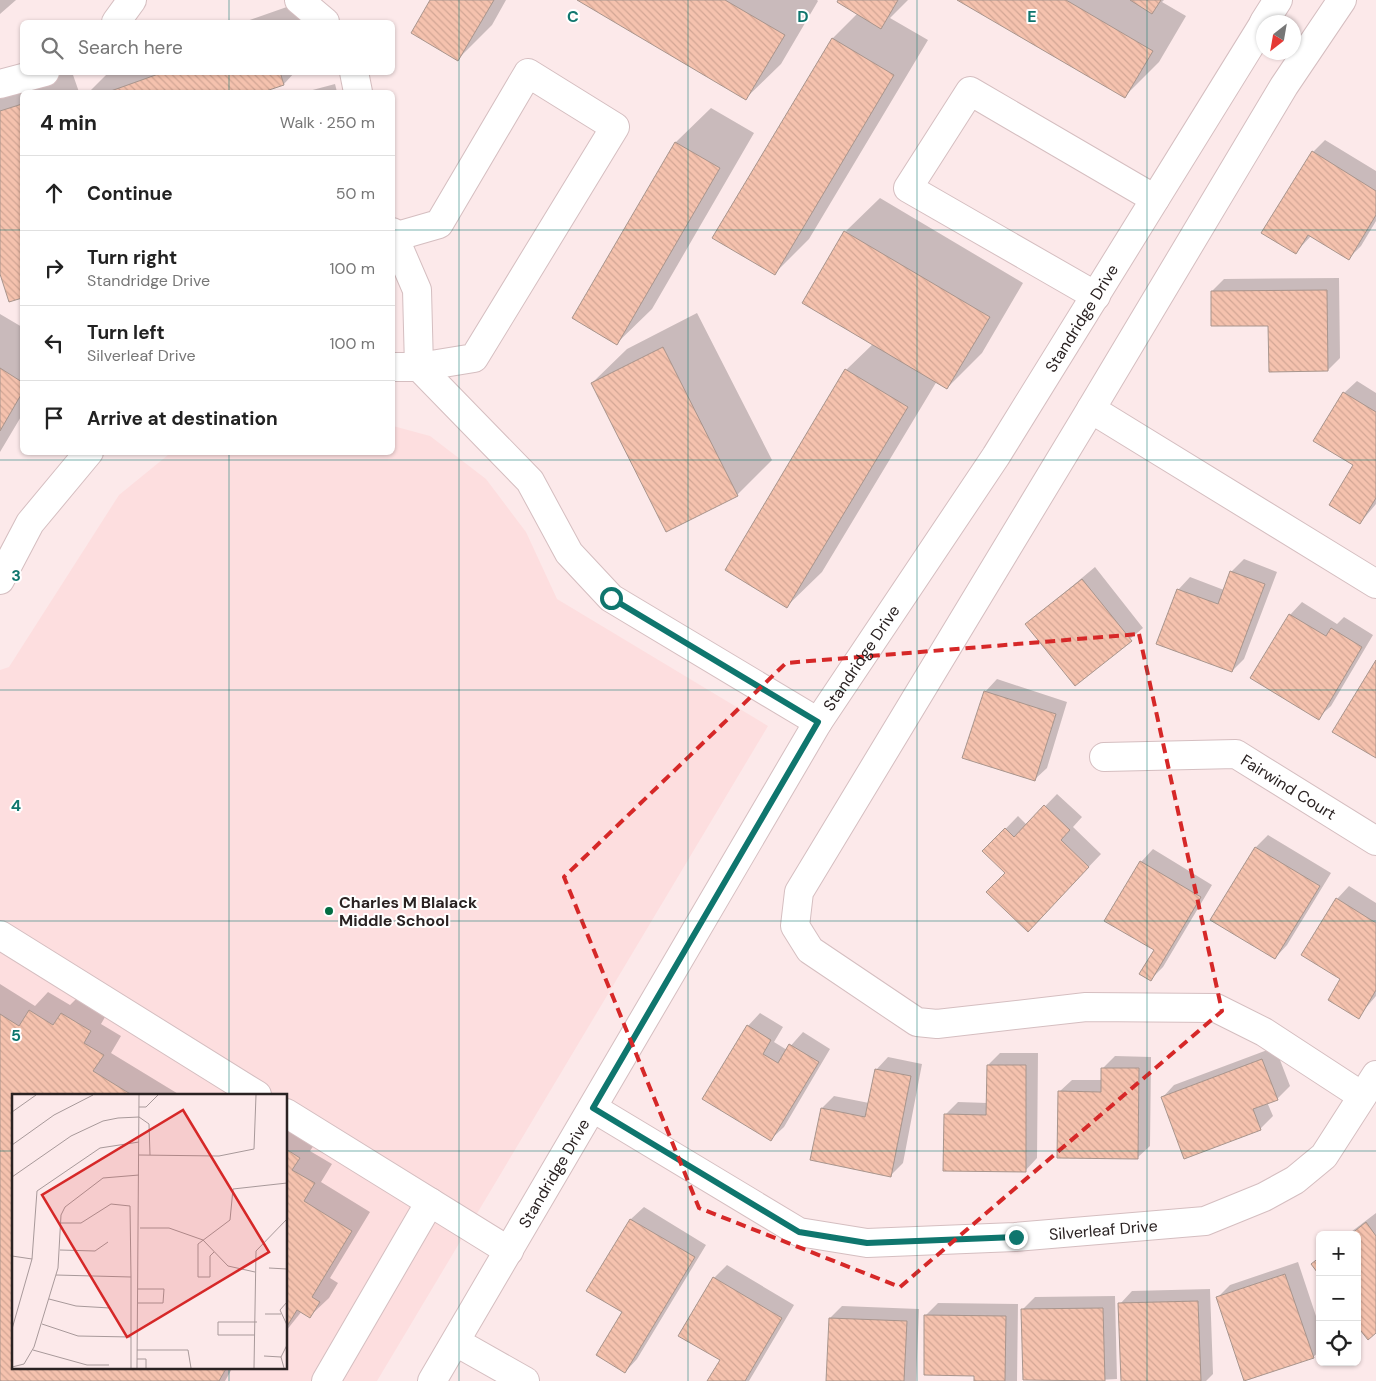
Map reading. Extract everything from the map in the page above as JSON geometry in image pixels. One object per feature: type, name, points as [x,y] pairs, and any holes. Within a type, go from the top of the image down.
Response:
[{"type":"street","points":[[117,20],[132,0]]},
{"type":"street","points":[[299,0],[322,20]]},
{"type":"street","name":"Standridge Drive","points":[[1269,15],[1278,0]]},
{"type":"street","points":[[1342,0],[1284,86],[799,892],[796,926],[810,950],[917,1022],[937,1024],[1086,1007],[1216,1008],[1369,1086]]},
{"type":"street","name":"Standridge Drive","points":[[432,1381],[818,722],[996,456],[1256,36]]},
{"type":"street","points":[[395,234],[439,224],[528,73],[615,127],[474,358],[419,367],[395,367]]},
{"type":"street","points":[[0,84],[34,75]]},
{"type":"street","points":[[355,75],[358,90]]},
{"type":"street","points":[[1096,296],[908,188],[970,91],[1155,199]]},
{"type":"street","points":[[395,236],[417,290],[419,367],[530,481],[569,552],[611,598],[818,722]]},
{"type":"street","points":[[1090,409],[1376,584]]},
{"type":"street","points":[[0,580],[30,523],[87,455]]},
{"type":"street","name":"Fairwind Court","points":[[1104,757],[1236,754],[1376,841]]},
{"type":"street","points":[[0,935],[255,1094]]},
{"type":"street","name":"Silverleaf Drive","points":[[593,1108],[799,1232],[867,1243],[1016,1237],[1205,1221],[1264,1197],[1295,1180],[1324,1156],[1369,1086]]},
{"type":"street","points":[[288,1114],[509,1251]]},
{"type":"street","points":[[326,1381],[430,1202]]},
{"type":"street","points":[[456,1342],[525,1381]]},
{"type":"highlighted area","points":[[1139,634],[1222,1011],[900,1287],[699,1208],[564,877],[786,663]]},
{"type":"shaded area","name":"Charles M Blalack Middle School","points":[[395,427],[430,436],[486,479],[526,532],[557,599],[768,726],[377,1381],[0,1381],[0,670],[9,667],[119,495],[168,455],[395,455]]},
{"type":"building","points":[[430,0],[494,0],[458,61],[411,33]]},
{"type":"building","points":[[577,0],[725,0],[785,35],[746,100]]},
{"type":"building","points":[[838,0],[898,0],[881,29],[837,2]]},
{"type":"building","points":[[957,0],[1066,0],[1153,51],[1125,98]]},
{"type":"building","points":[[1130,0],[1161,0],[1152,14]]},
{"type":"building","points":[[832,38],[894,75],[775,275],[712,238]]},
{"type":"building","points":[[156,75],[281,75],[284,85],[269,90],[114,90]]},
{"type":"building","points":[[20,105],[20,299],[9,302],[0,274],[0,111]]},
{"type":"building","points":[[675,142],[720,168],[617,345],[572,318]]},
{"type":"building","points":[[1312,151],[1376,191],[1376,215],[1349,260],[1308,235],[1296,254],[1261,233]]},
{"type":"building","points":[[844,231],[990,317],[947,389],[802,303]]},
{"type":"building","points":[[1327,290],[1328,371],[1269,372],[1268,326],[1211,326],[1211,291]]},
{"type":"building","points":[[663,347],[738,496],[666,532],[591,383]]},
{"type":"building","points":[[0,368],[20,381],[20,396],[0,431]]},
{"type":"building","points":[[845,369],[908,407],[787,608],[725,570]]},
{"type":"building","points":[[1343,392],[1376,412],[1376,498],[1360,524],[1329,505],[1353,465],[1313,441]]},
{"type":"building","points":[[1230,571],[1265,584],[1232,672],[1156,644],[1177,589],[1218,604]]},
{"type":"building","points":[[1082,579],[1132,641],[1075,686],[1025,624]]},
{"type":"building","points":[[1289,614],[1326,636],[1331,628],[1362,647],[1319,720],[1250,678]]},
{"type":"building","points":[[1376,660],[1376,758],[1332,732]]},
{"type":"building","points":[[984,691],[1056,714],[1035,781],[962,758]]},
{"type":"building","points":[[1044,805],[1070,830],[1061,840],[1089,867],[1028,932],[986,892],[1005,873],[982,851],[1005,828],[1014,837]]},
{"type":"building","points":[[1255,847],[1320,886],[1275,959],[1210,920]]},
{"type":"building","points":[[1140,861],[1201,897],[1151,981],[1139,974],[1154,950],[1104,921]]},
{"type":"building","points":[[1336,898],[1376,923],[1376,990],[1359,1019],[1328,1000],[1340,979],[1301,955]]},
{"type":"building","points":[[29,1010],[53,1025],[61,1013],[91,1031],[84,1043],[104,1055],[93,1071],[130,1094],[12,1094],[12,1368],[226,1368],[219,1381],[0,1381],[0,1014],[19,1026]]},
{"type":"building","points":[[747,1025],[771,1040],[763,1054],[778,1063],[789,1044],[819,1062],[771,1141],[702,1099]]},
{"type":"building","points":[[1262,1059],[1278,1100],[1253,1109],[1261,1130],[1184,1159],[1161,1097]]},
{"type":"building","points":[[987,1065],[1026,1065],[1026,1172],[943,1171],[944,1114],[986,1115]]},
{"type":"building","points":[[1101,1068],[1139,1068],[1138,1159],[1057,1158],[1058,1091],[1101,1092]]},
{"type":"building","points":[[875,1069],[911,1076],[891,1177],[810,1160],[821,1108],[865,1117]]},
{"type":"building","points":[[288,1150],[300,1158],[292,1170],[315,1183],[304,1201],[352,1231],[312,1297],[320,1302],[310,1318],[297,1310],[288,1325]]},
{"type":"building","points":[[630,1219],[695,1257],[625,1373],[596,1355],[622,1312],[586,1291]]},
{"type":"building","points":[[1366,1222],[1376,1236],[1376,1333],[1368,1340],[1361,1331],[1361,1231],[1355,1231]]},
{"type":"building","points":[[1316,1260],[1316,1271],[1311,1264]]},
{"type":"building","points":[[1285,1274],[1314,1358],[1244,1381],[1216,1297]]},
{"type":"building","points":[[713,1277],[782,1318],[745,1381],[707,1381],[720,1360],[678,1336]]},
{"type":"building","points":[[1198,1301],[1201,1381],[1121,1381],[1118,1303]]},
{"type":"building","points":[[1103,1308],[1105,1381],[1023,1380],[1021,1309]]},
{"type":"building","points":[[924,1315],[1006,1316],[1005,1381],[974,1381],[974,1376],[924,1375]]},
{"type":"building","points":[[829,1318],[907,1321],[904,1381],[826,1381]]},
{"type":"place","name":"Charles M Blalack Middle School","points":[[329,911]]},
{"type":"route","points":[[611,598],[818,722],[593,1108],[799,1232],[867,1243],[1016,1237]]}]
